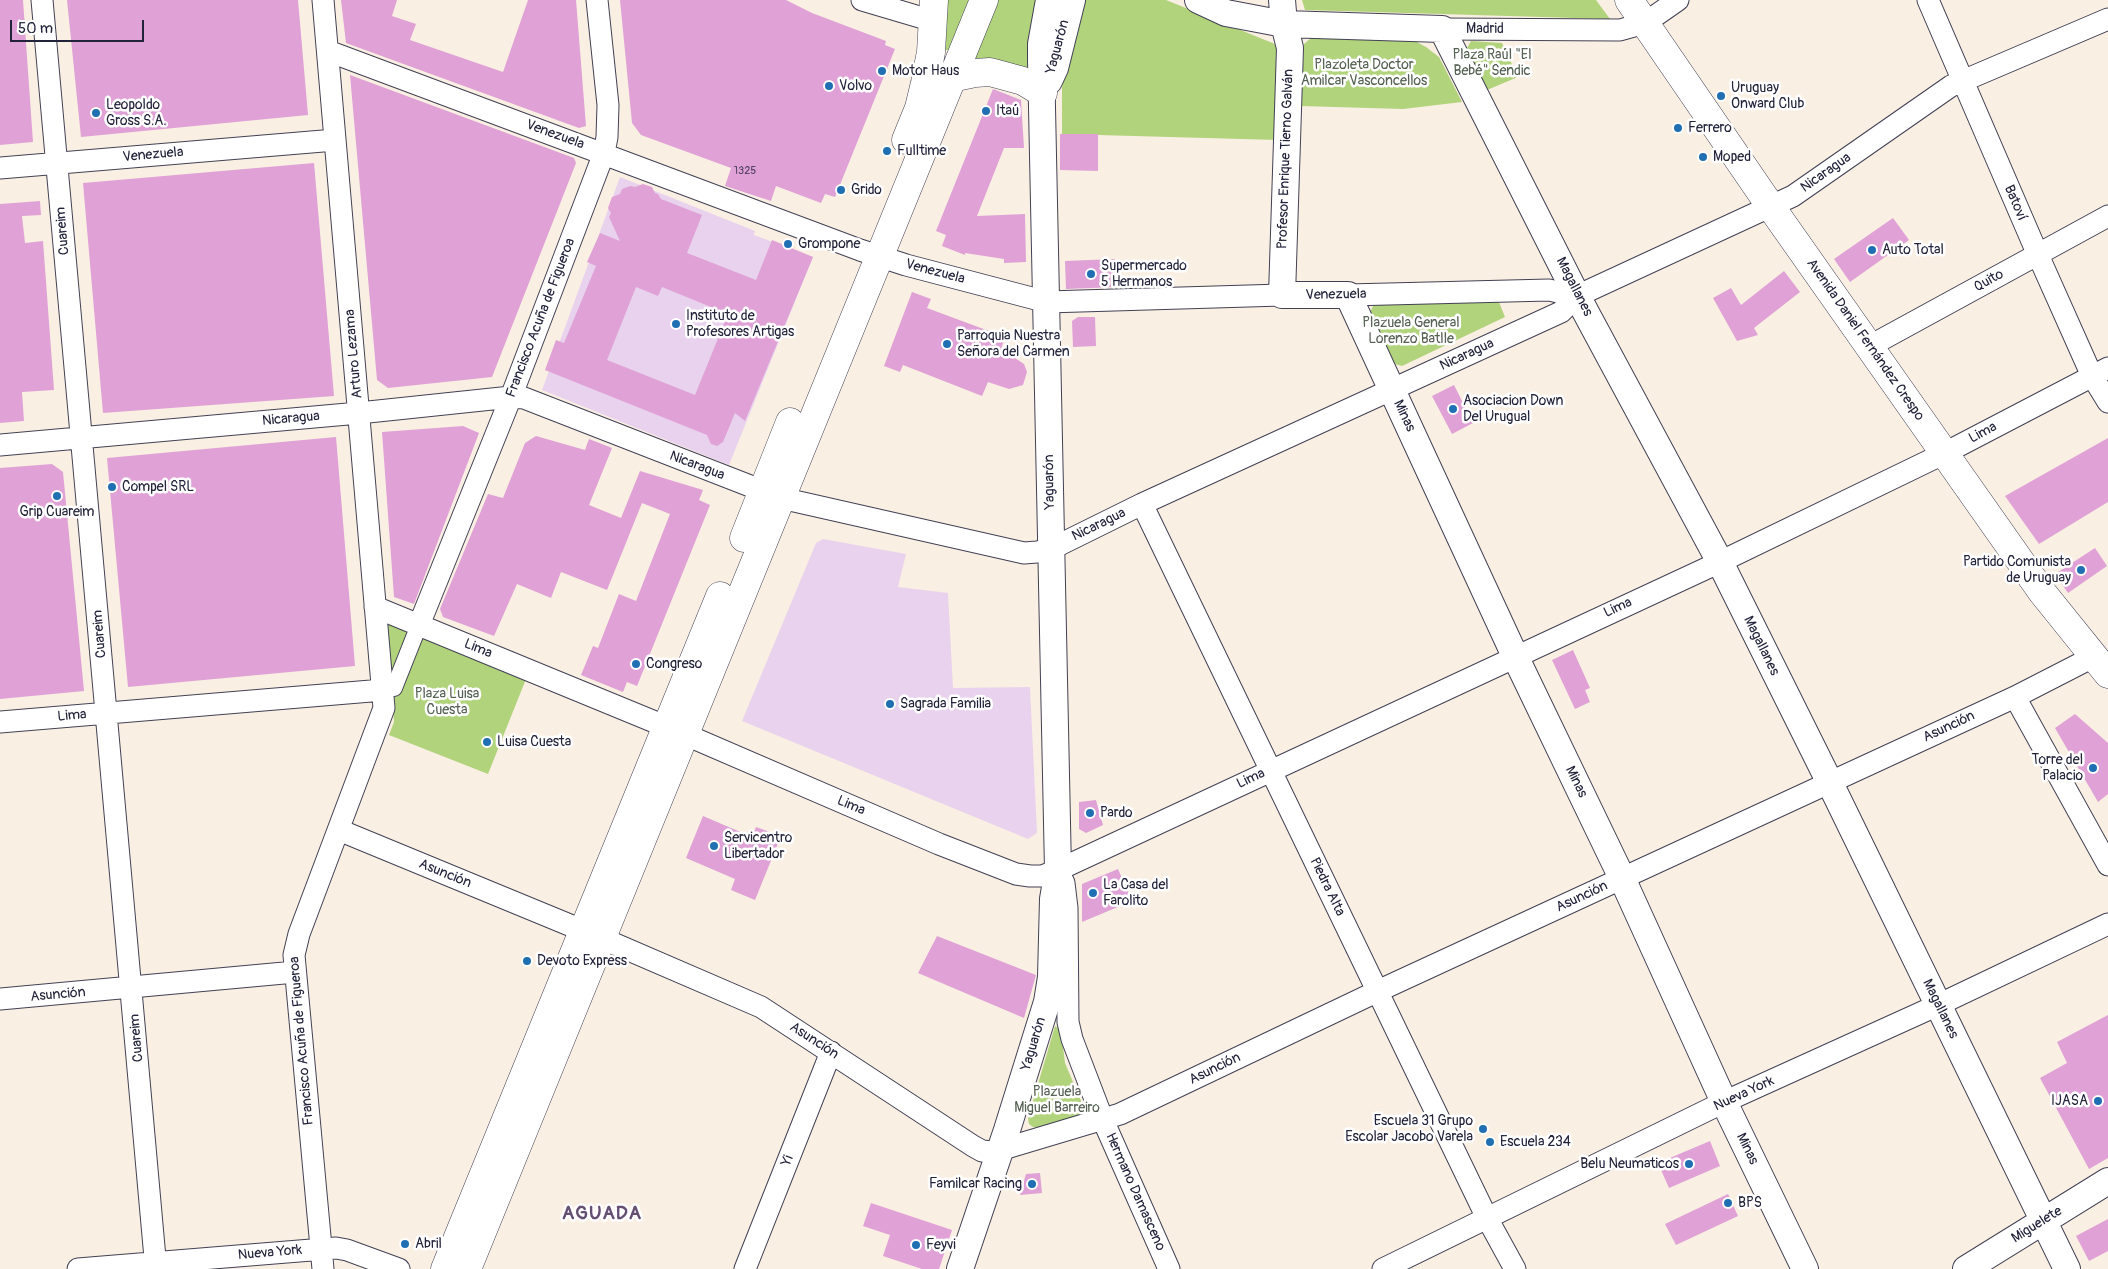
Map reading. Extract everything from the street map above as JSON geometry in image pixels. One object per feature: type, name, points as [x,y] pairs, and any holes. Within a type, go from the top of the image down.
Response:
[{"type":"main road","points":[[869,253],[951,78],[984,0]]},
{"type":"main road","name":"Avenida Daniel Fernández Crespo","points":[[1629,0],[1771,207],[2042,592],[2101,666]]},
{"type":"main road","points":[[445,1269],[592,934],[869,253],[919,108],[931,52],[933,11]]},
{"type":"main road","points":[[951,78],[990,72],[1023,81],[1043,94]]},
{"type":"main road","points":[[467,1269],[592,934]]},
{"type":"street","name":"Cuareim","points":[[42,0],[156,1266]]},
{"type":"street","name":"Arturo Lezama","points":[[324,0],[383,699]]},
{"type":"street","name":"Francisco Acuña de Figueroa","points":[[419,626],[511,397],[604,154],[607,136],[608,105],[597,0]]},
{"type":"street","points":[[862,0],[933,11]]},
{"type":"street","name":"Yaguarón","points":[[960,1269],[1001,1151],[1047,1002],[1051,977],[1054,889],[1058,870],[1041,44],[1048,0]]},
{"type":"street","name":"Yaguarón","points":[[1043,94],[1055,68],[1072,0]]},
{"type":"street","name":"Madrid","points":[[1198,0],[1226,13],[1283,12],[1442,29],[1620,30],[1645,23],[1678,0]]},
{"type":"street","name":"Batoví","points":[[1928,0],[2038,255],[2100,372],[2108,402]]},
{"type":"street","name":"Profesor Enrique Tierno Galván","points":[[1282,296],[1290,48],[1283,12]]},
{"type":"street","name":"Nicaragua","points":[[0,445],[359,413],[511,397],[524,398],[772,495],[1024,553],[1052,548],[1142,504],[1560,312],[1578,296],[1793,196],[1951,86],[2108,18]]},
{"type":"street","name":"Magallanes","points":[[1442,29],[1578,296],[1720,562],[2067,1269]]},
{"type":"street","name":"Venezuela","points":[[328,51],[869,253],[1047,302],[1549,290],[1578,296]]},
{"type":"street","name":"Venezuela","points":[[0,168],[335,140]]},
{"type":"street","name":"Quito","points":[[1870,346],[2108,216]]},
{"type":"street","name":"Minas","points":[[1348,295],[1515,656],[1622,878],[1724,1102],[1805,1269]]},
{"type":"street","name":"Lima","points":[[375,607],[675,730],[939,844],[1016,874],[1035,876],[1058,870],[1720,562],[1944,453],[2100,372]]},
{"type":"street","name":"Piedra Alta","points":[[1142,504],[1487,1218],[1515,1269]]},
{"type":"street","points":[[383,699],[394,688],[419,626]]},
{"type":"street","name":"Asunción","points":[[339,830],[592,934],[761,1007],[973,1146],[982,1151],[1001,1151],[1120,1114],[1378,991],[1829,781],[2014,697],[2101,666]]},
{"type":"street","points":[[2014,697],[2108,865]]},
{"type":"street","name":"Francisco Acuña de Figueroa","points":[[322,1259],[294,955],[299,934],[339,830],[383,699]]},
{"type":"street","name":"Lima","points":[[0,722],[107,712],[383,699]]},
{"type":"street","name":"Yaguarón","points":[[1058,870],[1064,883],[1067,908],[1069,1030]]},
{"type":"street","name":"Nueva York","points":[[1383,1269],[1724,1102],[1938,1005],[2108,924]]},
{"type":"street","name":"Asunción","points":[[0,1000],[295,972]]},
{"type":"street","name":"Hermano Damasceno","points":[[1069,1030],[1103,1120],[1169,1269]]},
{"type":"street","name":"Yi","points":[[745,1269],[831,1052]]},
{"type":"street","name":"Miguelete","points":[[1966,1269],[2108,1182]]},
{"type":"street","name":"Nueva York","points":[[78,1269],[322,1259],[347,1250],[399,1269]]},
{"type":"shaded area","name":"Instituto de Profesores Artigas","points":[[620,177],[755,231],[754,235],[813,257],[729,465],[542,390]]},
{"type":"shaded area","name":"Sagrada Familia","points":[[823,539],[906,554],[898,587],[948,593],[953,688],[1030,687],[1037,833],[1028,839],[742,721],[816,543]]},
{"type":"green space","points":[[945,0],[971,0],[951,50],[943,50]]},
{"type":"green space","points":[[998,0],[1039,0],[1028,75],[970,66]]},
{"type":"green space","points":[[1084,0],[1166,0],[1275,44],[1281,55],[1278,140],[1062,134],[1062,88],[1066,57]]},
{"type":"green space","points":[[1302,0],[1596,0],[1610,19],[1305,10]]},
{"type":"green space","name":"Plazoleta Doctor Amilcar Vasconcellos","points":[[1311,38],[1364,38],[1415,41],[1439,57],[1462,102],[1403,109],[1301,106],[1304,44]]},
{"type":"green space","name":"Plaza Raúl \"El Bebé\" Sendic","points":[[1471,41],[1502,43],[1518,77],[1487,90],[1466,50]]},
{"type":"green space","name":"Plazuela General Lorenzo Batlle","points":[[1499,302],[1505,317],[1402,366],[1395,364],[1370,312],[1373,306],[1379,303]]},
{"type":"green space","name":"Plaza Luisa Cuesta","points":[[387,623],[526,679],[488,774],[389,735],[394,722]]},
{"type":"green space","name":"Plazuela Miguel Barreiro","points":[[1055,1026],[1061,1030],[1065,1063],[1084,1112],[1082,1115],[1039,1128],[1033,1127],[1029,1124],[1028,1118]]},
{"type":"building","points":[[0,0],[23,0],[33,142],[0,145]]},
{"type":"building","points":[[67,0],[298,0],[308,115],[81,137]]},
{"type":"building","points":[[341,0],[397,0],[392,16],[416,24],[410,40],[503,72],[528,0],[576,0],[586,126],[579,128],[346,43]]},
{"type":"building","points":[[620,0],[786,0],[812,13],[886,41],[885,45],[895,49],[835,197],[825,194],[821,203],[776,186],[771,201],[725,186],[731,168],[641,135],[632,123]]},
{"type":"building","points":[[350,75],[574,158],[576,163],[492,377],[388,388],[377,380]]},
{"type":"building","points":[[993,89],[1021,100],[1024,148],[1004,148],[977,216],[1025,214],[1026,262],[1004,263],[1004,259],[965,253],[965,255],[942,246],[946,235],[936,231]]},
{"type":"building","points":[[1060,134],[1098,134],[1098,171],[1060,170]]},
{"type":"building","points":[[314,163],[334,396],[103,413],[83,183]]},
{"type":"building","name":"Instituto de Profesores Artigas","points":[[643,184],[652,187],[661,199],[702,215],[687,253],[756,280],[772,240],[813,257],[745,421],[735,413],[723,442],[717,446],[711,444],[707,435],[545,370],[556,340],[564,343],[596,266],[587,262],[600,233],[620,241],[609,217],[611,213],[608,208],[612,197],[620,194],[622,189],[630,186],[635,187]],"holes":[[[636,287],[658,296],[662,287],[728,314],[695,395],[607,360]]]},
{"type":"building","points":[[40,201],[41,215],[22,216],[25,243],[43,241],[54,390],[22,392],[24,421],[0,423],[0,204]]},
{"type":"building","name":"Auto Total","points":[[1893,218],[1909,240],[1850,282],[1834,259]]},
{"type":"building","name":"Supermercado 5 Hermanos","points":[[1115,259],[1117,287],[1066,289],[1065,261]]},
{"type":"building","points":[[1784,271],[1800,292],[1754,328],[1758,335],[1737,341],[1713,298],[1731,288],[1741,305]]},
{"type":"building","name":"Parroquia Nuestra Señora del Carmen","points":[[912,292],[931,299],[927,308],[1005,337],[1000,352],[1024,364],[1027,372],[1023,385],[1009,389],[988,382],[982,396],[903,365],[900,372],[884,366]]},
{"type":"building","points":[[1078,317],[1095,317],[1096,346],[1073,347],[1072,321]]},
{"type":"building","name":"Asociacion Down Del Urugual","points":[[1454,385],[1473,423],[1452,434],[1432,396]]},
{"type":"building","points":[[463,426],[479,433],[414,604],[394,597],[382,432]]},
{"type":"building","points":[[536,436],[585,450],[589,439],[612,448],[589,505],[621,518],[640,471],[703,490],[699,500],[710,505],[637,686],[627,682],[623,692],[581,675],[593,646],[598,648],[619,594],[636,601],[670,514],[642,503],[607,590],[561,572],[551,598],[517,584],[494,636],[443,617],[440,609],[488,494],[503,498],[525,443]]},
{"type":"building","points":[[336,437],[355,666],[128,687],[107,458]]},
{"type":"building","points":[[2108,438],[2108,502],[2039,544],[2005,496]]},
{"type":"building","points":[[52,464],[63,472],[84,691],[0,699],[0,468]]},
{"type":"building","name":"Partido Comunista de Uruguay","points":[[2095,548],[2107,566],[2068,593],[2055,574]]},
{"type":"building","points":[[1573,650],[1590,688],[1585,690],[1590,702],[1575,709],[1552,660]]},
{"type":"building","name":"Torre del Palacio","points":[[2075,714],[2108,743],[2108,794],[2098,802],[2055,728]]},
{"type":"building","name":"Pardo","points":[[1096,800],[1103,825],[1086,833],[1079,829],[1079,802]]},
{"type":"building","points":[[703,816],[752,837],[756,827],[781,836],[755,900],[731,890],[735,879],[686,858]]},
{"type":"building","points":[[1118,869],[1132,901],[1082,922],[1082,884]]},
{"type":"building","points":[[937,936],[1036,975],[1024,1018],[918,973]]},
{"type":"building","points":[[2108,1015],[2108,1158],[2089,1169],[2040,1078],[2067,1063],[2057,1042]]},
{"type":"building","name":"Belu Neumaticos","points":[[1710,1141],[1720,1166],[1669,1188],[1658,1163]]},
{"type":"building","name":"Familcar Racing","points":[[1040,1173],[1042,1193],[1020,1195],[1026,1174]]},
{"type":"building","points":[[1728,1194],[1738,1216],[1676,1245],[1665,1224]]},
{"type":"building","name":"Feyvi","points":[[871,1203],[952,1230],[939,1269],[922,1269],[883,1256],[890,1235],[863,1226]]},
{"type":"building","points":[[2108,1219],[2108,1251],[2089,1261],[2076,1236]]},
{"type":"place","name":"Motor Haus","points":[[882,71]]},
{"type":"place","name":"Volvo","points":[[829,86]]},
{"type":"place","name":"Uruguay Onward Club","points":[[1721,96]]},
{"type":"place","name":"Itaú","points":[[986,111]]},
{"type":"place","name":"Leopoldo Gross S.A.","points":[[96,113]]},
{"type":"place","name":"Ferrero","points":[[1678,128]]},
{"type":"place","name":"Fulltime","points":[[887,151]]},
{"type":"place","name":"Moped","points":[[1703,157]]},
{"type":"place","name":"Grido","points":[[841,190]]},
{"type":"place","name":"Grompone","points":[[788,244]]},
{"type":"place","name":"Auto Total","points":[[1872,250]]},
{"type":"place","name":"Supermercado 5 Hermanos","points":[[1091,274]]},
{"type":"place","name":"Instituto de Profesores Artigas","points":[[676,324]]},
{"type":"place","name":"Parroquia Nuestra Señora del Carmen","points":[[947,344]]},
{"type":"place","name":"Asociacion Down Del Urugual","points":[[1453,409]]},
{"type":"place","name":"Compel SRL","points":[[112,487]]},
{"type":"place","name":"Grip Cuareim","points":[[57,496]]},
{"type":"place","name":"Partido Comunista de Uruguay","points":[[2081,570]]},
{"type":"place","name":"Congreso","points":[[636,664]]},
{"type":"place","name":"Sagrada Familia","points":[[890,704]]},
{"type":"place","name":"Luisa Cuesta","points":[[487,742]]},
{"type":"place","name":"Torre del Palacio","points":[[2093,768]]},
{"type":"place","name":"Pardo","points":[[1090,813]]},
{"type":"place","name":"Servicentro Libertador","points":[[714,846]]},
{"type":"place","name":"La Casa del Farolito","points":[[1093,893]]},
{"type":"place","name":"Devoto Express","points":[[527,961]]},
{"type":"place","name":"IJASA","points":[[2098,1101]]},
{"type":"place","name":"Escuela 31 Grupo Escolar Jacobo Varela","points":[[1483,1129]]},
{"type":"place","name":"Escuela 234","points":[[1490,1142]]},
{"type":"place","name":"Belu Neumaticos","points":[[1689,1164]]},
{"type":"place","name":"Familcar Racing","points":[[1032,1184]]},
{"type":"place","name":"BPS","points":[[1728,1203]]},
{"type":"place","name":"Abril","points":[[405,1244]]},
{"type":"place","name":"Feyvi","points":[[916,1245]]},
{"type":"district","name":"AGUADA","points":[[602,1214]]}]
